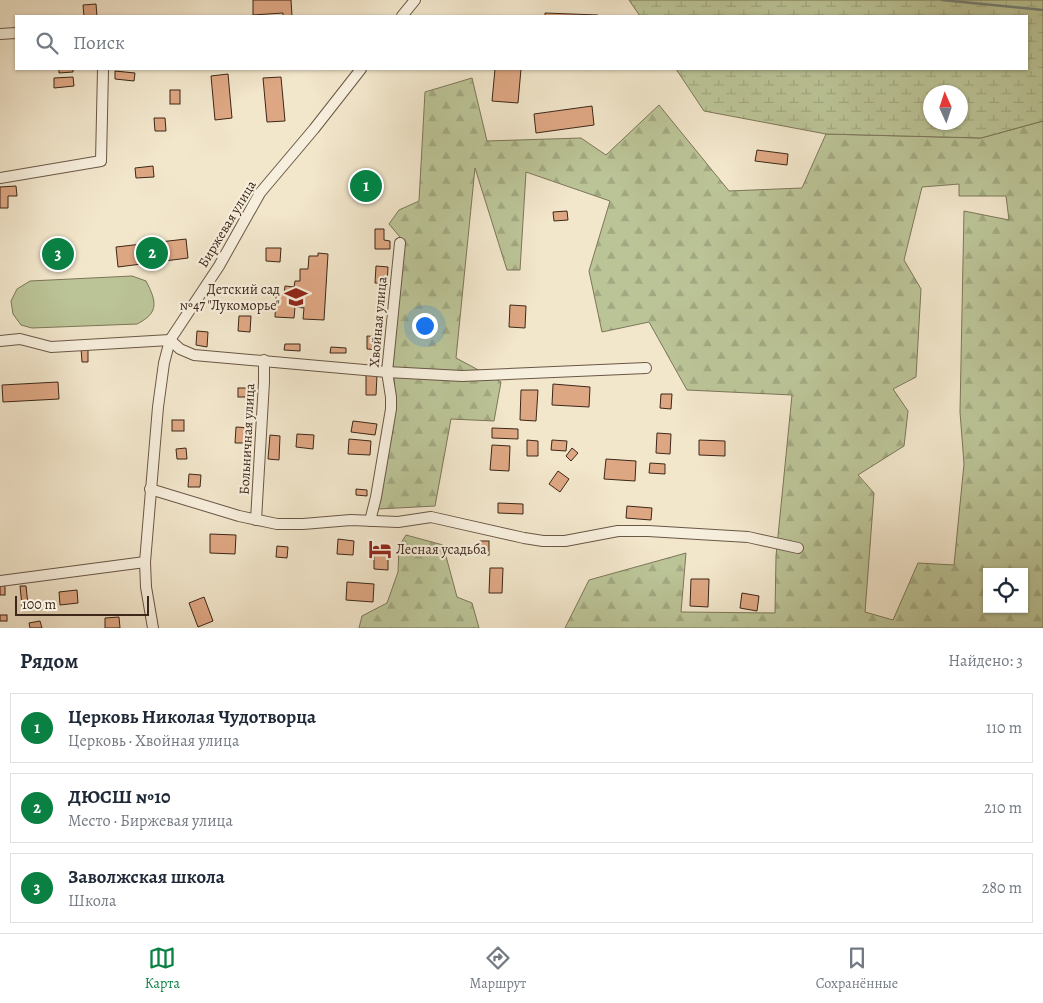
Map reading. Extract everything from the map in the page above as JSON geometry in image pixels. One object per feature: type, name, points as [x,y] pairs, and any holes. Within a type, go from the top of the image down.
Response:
[{"type":"street","points":[[403,15],[415,0]]},
{"type":"street","points":[[0,34],[15,33]]},
{"type":"street","points":[[0,178],[101,161],[103,70]]},
{"type":"street","name":"Биржевая улица","points":[[153,628],[146,587],[145,562],[159,398],[164,363],[170,340],[219,266],[260,193],[360,70]]},
{"type":"street","name":"Хвойная улица","points":[[370,520],[376,497],[391,409],[387,372],[400,243]]},
{"type":"street","points":[[0,341],[20,339],[51,347],[170,340],[180,349],[194,355],[387,372],[462,376],[646,368]]},
{"type":"street","name":"Больничная улица","points":[[256,520],[264,360]]},
{"type":"street","points":[[150,489],[240,516],[277,524],[370,520],[398,522],[431,517],[543,541],[565,541],[618,532],[648,531],[748,537],[798,548]]},
{"type":"street","points":[[0,581],[145,562]]},
{"type":"green space","points":[[629,0],[1043,0],[1043,121],[981,138],[826,134],[704,111],[677,70],[1028,70],[1028,15],[639,15]]},
{"type":"green space","points":[[472,78],[487,141],[581,138],[606,155],[659,105],[729,191],[802,188],[826,134],[981,138],[1043,121],[1043,628],[565,628],[589,580],[686,553],[681,612],[775,613],[776,556],[792,395],[687,390],[649,322],[602,332],[589,271],[610,201],[526,172],[520,270],[507,270],[475,168],[456,358],[501,382],[494,421],[451,419],[435,506],[378,509],[396,408],[392,355],[405,243],[389,224],[399,210],[419,201],[425,92]],"holes":[[[959,184],[959,196],[1006,196],[1009,220],[964,211],[960,412],[964,464],[954,565],[918,563],[893,620],[865,612],[874,493],[858,475],[904,446],[908,411],[893,389],[916,377],[921,289],[904,260],[922,187]]]},
{"type":"green space","points":[[132,276],[146,281],[154,301],[154,306],[149,316],[137,324],[32,328],[21,325],[13,314],[11,301],[17,289],[30,281]]},
{"type":"green space","points":[[406,535],[443,545],[457,597],[472,603],[479,628],[359,628],[362,616],[387,603],[398,572],[399,546]]},
{"type":"building","points":[[253,0],[291,0],[292,15],[283,15],[283,13],[253,15]]},
{"type":"building","points":[[96,4],[97,15],[84,15],[83,5]]},
{"type":"building","points":[[545,13],[598,15],[545,15]]},
{"type":"building","points":[[59,70],[73,70],[73,72],[59,73]]},
{"type":"building","points":[[495,70],[521,70],[518,103],[492,101]]},
{"type":"building","points":[[115,71],[135,73],[134,81],[115,79]]},
{"type":"building","points":[[228,74],[232,118],[215,120],[211,76]]},
{"type":"building","points":[[73,77],[74,86],[54,88],[54,78]]},
{"type":"building","points":[[281,77],[285,121],[267,122],[263,78]]},
{"type":"building","points":[[170,90],[180,90],[180,104],[170,104]]},
{"type":"building","points":[[592,106],[594,125],[536,133],[534,114]]},
{"type":"building","points":[[154,118],[165,118],[166,131],[155,131]]},
{"type":"building","points":[[757,150],[788,154],[787,165],[755,161]]},
{"type":"building","points":[[153,166],[154,177],[136,178],[135,168]]},
{"type":"building","points":[[352,180],[377,181],[381,187],[377,192],[352,192]]},
{"type":"building","points":[[16,186],[17,196],[8,196],[8,208],[0,208],[0,187]]},
{"type":"building","points":[[567,211],[568,220],[554,221],[553,212]]},
{"type":"building","points":[[375,229],[384,229],[384,240],[390,241],[390,249],[375,249]]},
{"type":"building","points":[[186,239],[188,258],[118,267],[116,247]]},
{"type":"building","points":[[266,248],[281,248],[280,262],[266,261]]},
{"type":"building","points":[[318,253],[328,254],[324,320],[303,319],[304,308],[295,307],[294,318],[275,317],[276,294],[284,294],[285,286],[294,287],[295,281],[300,281],[300,269],[308,269],[309,256],[318,256]]},
{"type":"building","points":[[376,266],[388,267],[387,284],[375,283]]},
{"type":"building","points":[[510,305],[526,306],[525,328],[509,327]]},
{"type":"building","points":[[239,316],[251,316],[250,332],[238,331]]},
{"type":"building","points":[[197,331],[208,332],[207,347],[196,345]]},
{"type":"building","points":[[367,336],[382,337],[381,350],[367,349]]},
{"type":"building","points":[[285,344],[300,344],[300,351],[284,350]]},
{"type":"building","points":[[331,347],[346,348],[346,353],[330,353]]},
{"type":"building","points":[[81,348],[88,348],[88,362],[82,362]]},
{"type":"building","points":[[366,375],[377,375],[376,395],[366,395]]},
{"type":"building","points":[[58,382],[59,399],[3,402],[2,385]]},
{"type":"building","points":[[553,384],[590,387],[589,407],[552,405]]},
{"type":"building","points":[[238,388],[252,388],[252,397],[238,397]]},
{"type":"building","points":[[521,390],[538,390],[536,421],[520,420]]},
{"type":"building","points":[[661,394],[672,394],[671,409],[660,408]]},
{"type":"building","points":[[172,420],[184,420],[184,431],[172,431]]},
{"type":"building","points":[[353,421],[377,424],[375,435],[351,432]]},
{"type":"building","points":[[236,427],[251,428],[250,443],[235,443]]},
{"type":"building","points":[[492,428],[518,429],[518,439],[492,438]]},
{"type":"building","points":[[657,433],[671,434],[670,454],[656,453]]},
{"type":"building","points":[[297,434],[314,435],[313,449],[296,447]]},
{"type":"building","points":[[270,435],[280,436],[279,460],[268,459]]},
{"type":"building","points":[[349,439],[371,441],[370,455],[348,454]]},
{"type":"building","points":[[527,440],[538,441],[538,456],[527,456]]},
{"type":"building","points":[[552,440],[567,441],[566,451],[551,450]]},
{"type":"building","points":[[699,440],[725,441],[725,456],[699,455]]},
{"type":"building","points":[[492,445],[510,446],[509,471],[490,470]]},
{"type":"building","points":[[186,448],[187,459],[177,459],[176,449]]},
{"type":"building","points":[[572,448],[578,453],[571,461],[566,456]]},
{"type":"building","points":[[606,459],[636,461],[635,481],[604,479]]},
{"type":"building","points":[[650,463],[665,464],[665,474],[649,473]]},
{"type":"building","points":[[558,471],[569,479],[560,492],[549,484]]},
{"type":"building","points":[[189,474],[201,475],[200,487],[188,487]]},
{"type":"building","points":[[356,489],[367,490],[367,496],[356,495]]},
{"type":"building","points":[[498,503],[523,504],[523,514],[498,513]]},
{"type":"building","points":[[627,506],[652,508],[651,520],[626,518]]},
{"type":"building","points":[[210,534],[236,535],[235,554],[210,553]]},
{"type":"building","points":[[338,539],[354,541],[353,555],[337,554]]},
{"type":"building","points":[[480,541],[489,541],[489,555],[480,555]]},
{"type":"building","points":[[277,546],[288,547],[287,558],[276,557]]},
{"type":"building","points":[[374,554],[388,555],[388,570],[374,569]]},
{"type":"building","points":[[490,568],[503,568],[502,593],[489,593]]},
{"type":"building","points":[[691,579],[709,579],[708,607],[690,606]]},
{"type":"building","points":[[347,582],[374,584],[373,602],[346,600]]},
{"type":"building","points":[[0,584],[5,584],[5,595],[0,595]]},
{"type":"building","points":[[20,586],[26,586],[28,605],[22,606]]},
{"type":"building","points":[[77,590],[78,603],[60,605],[59,592]]},
{"type":"building","points":[[742,593],[759,596],[757,611],[740,608]]},
{"type":"building","points":[[204,597],[213,621],[198,627],[189,603]]},
{"type":"building","points":[[0,615],[7,615],[7,621],[0,621]]},
{"type":"building","points":[[119,617],[120,628],[105,628],[105,618]]},
{"type":"building","points":[[40,621],[42,628],[30,628],[29,623]]},
{"type":"waterway","points":[[942,0],[1043,10]]},
{"type":"place","name":"Церковь Николая Чудотворца","points":[[366,186]]},
{"type":"place","name":"ДЮСШ №10","points":[[152,253]]},
{"type":"place","name":"Заволжская школа","points":[[58,254]]},
{"type":"place","name":"Детский сад №47 \"Лукоморье\"","points":[[296,297]]},
{"type":"place","name":"Лесная усадьба","points":[[380,549]]}]
